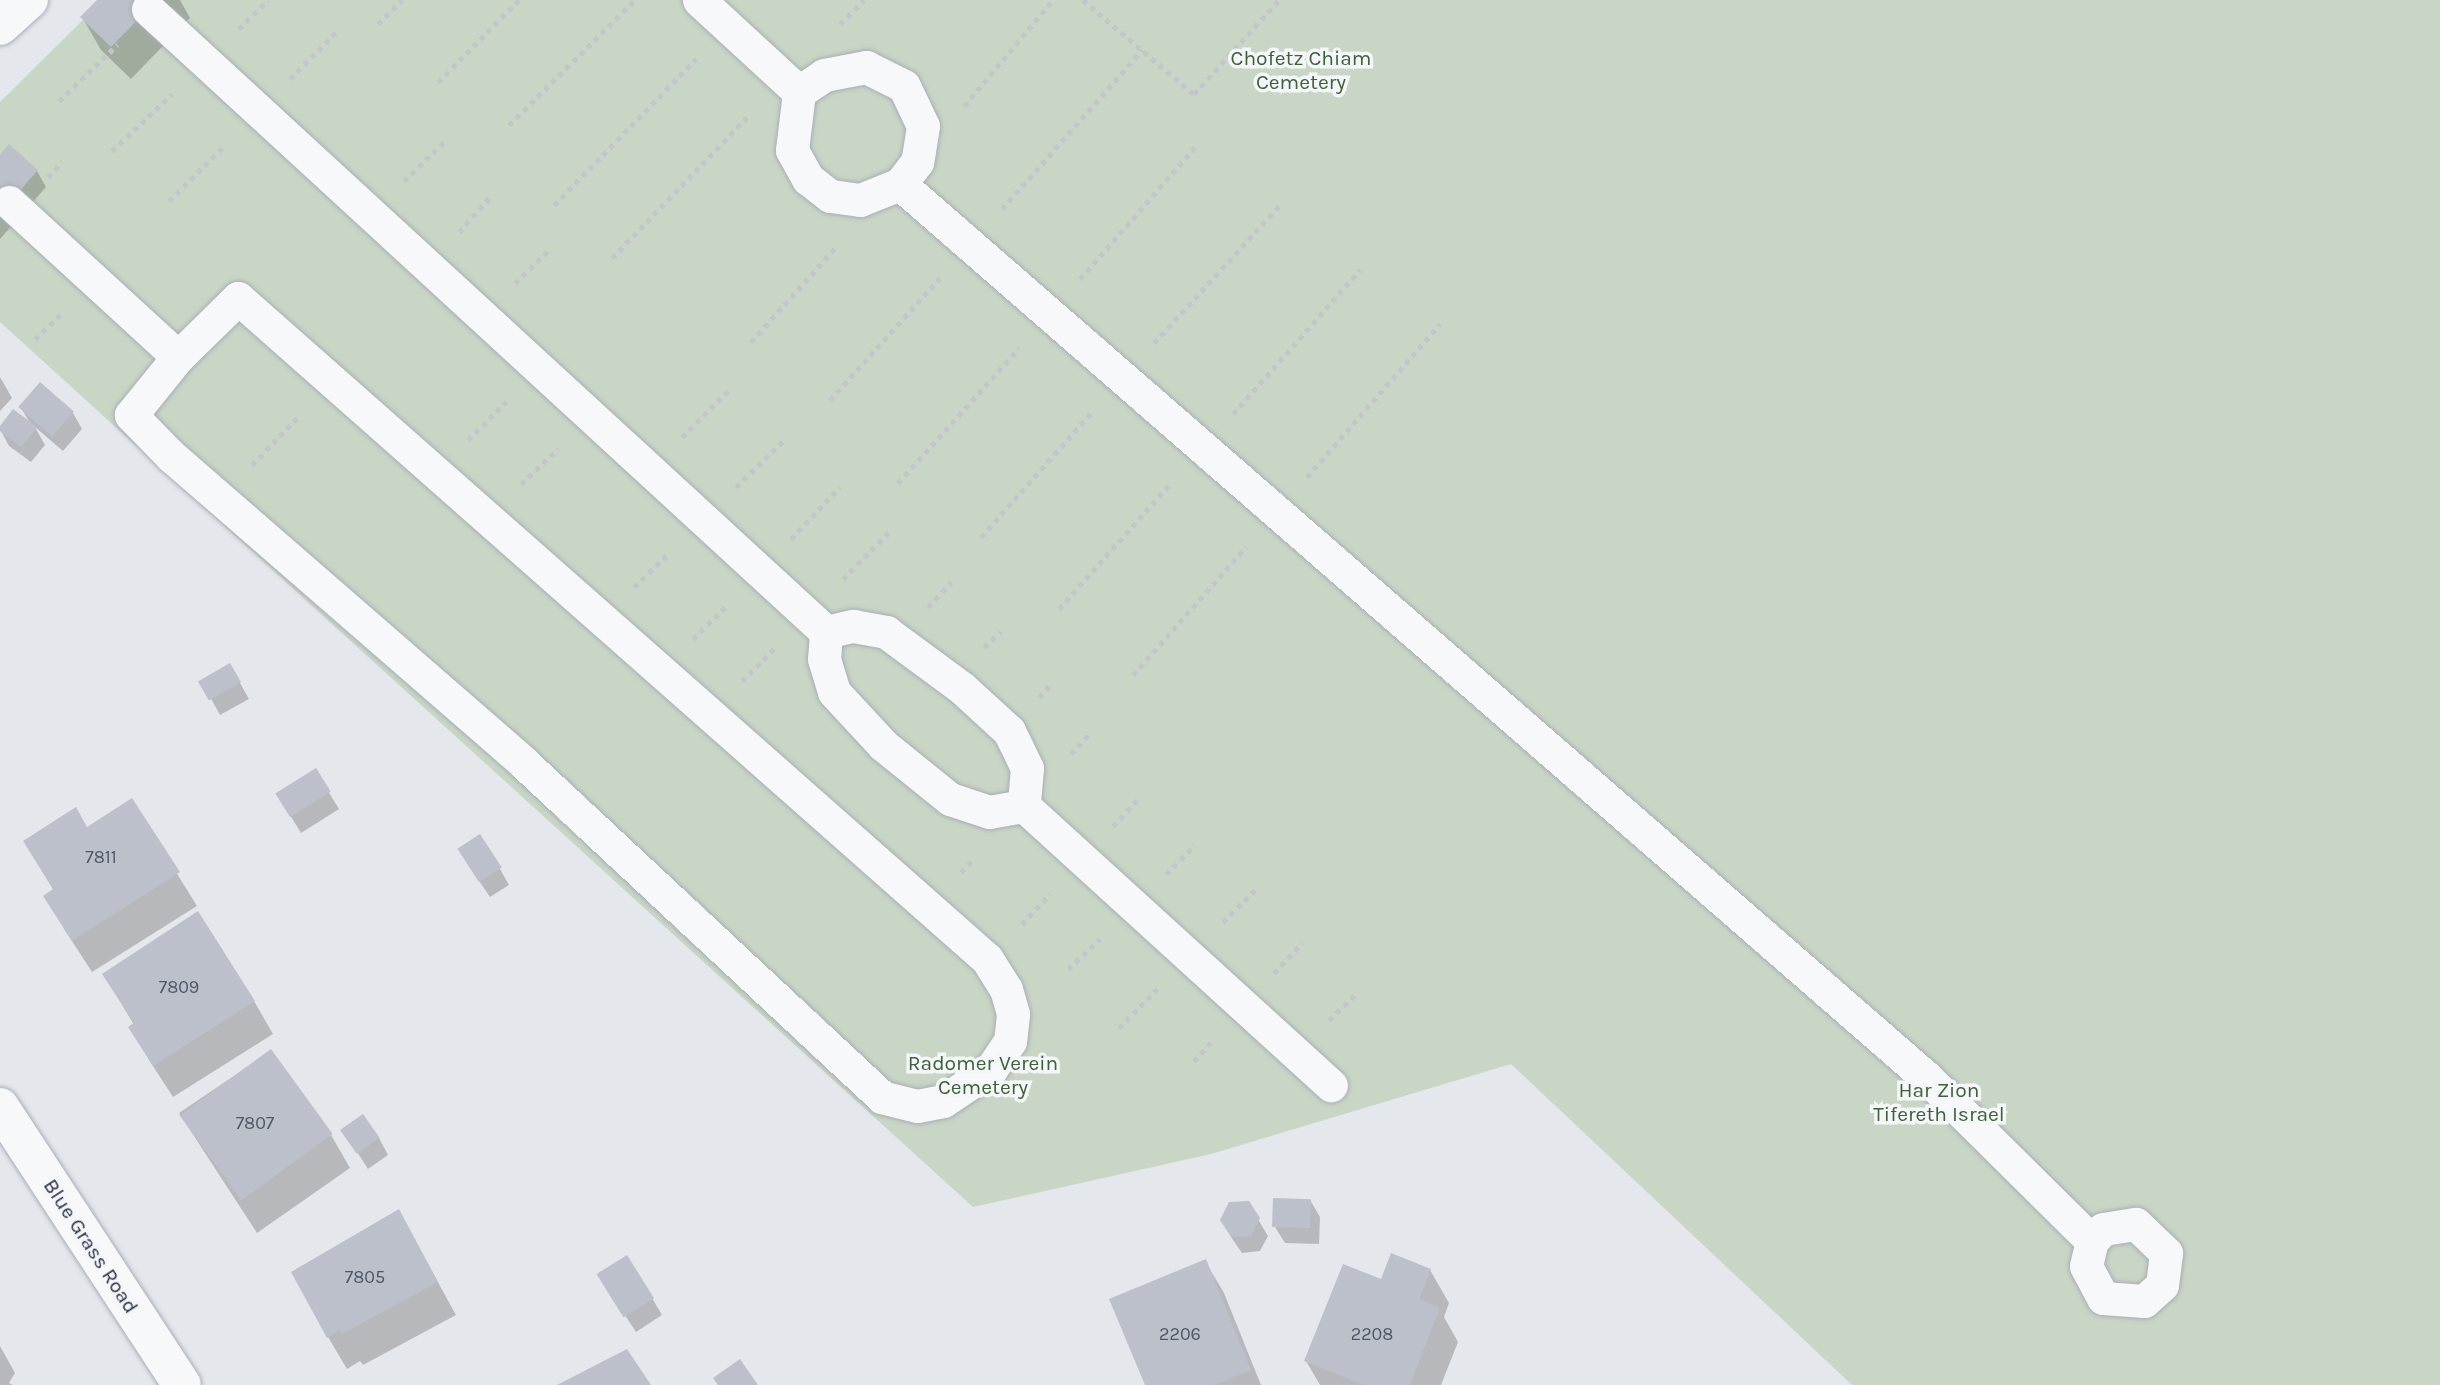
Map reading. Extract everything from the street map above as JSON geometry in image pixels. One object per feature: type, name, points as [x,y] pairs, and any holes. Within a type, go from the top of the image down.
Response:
[{"type":"street","points":[[0,26],[29,0]]},
{"type":"street","name":"Blue Grass Road","points":[[0,1107],[182,1385]]},
{"type":"lane","points":[[699,0],[791,85],[792,150],[808,179],[830,195],[859,200],[901,178],[923,127],[904,86],[866,67],[791,85]]},
{"type":"lane","points":[[149,10],[826,632]]},
{"type":"lane","points":[[901,178],[1926,1077],[2092,1241]]},
{"type":"lane","points":[[9,202],[178,357]]},
{"type":"lane","points":[[239,298],[987,959],[1006,989],[1013,1014],[1010,1041],[991,1069],[943,1101],[917,1106],[882,1097],[522,761],[219,498],[131,415],[178,357],[239,298]]},
{"type":"lane","points":[[826,632],[853,626],[887,632],[962,688],[1009,731],[1027,768],[1024,806]]},
{"type":"lane","points":[[826,632],[824,659],[834,692],[883,745],[950,799],[989,812],[1024,806]]},
{"type":"lane","points":[[1024,806],[1331,1085]]},
{"type":"path","points":[[378,24],[402,0]]},
{"type":"path","points":[[438,82],[519,0]]},
{"type":"path","points":[[509,125],[635,0]]},
{"type":"path","points":[[837,26],[864,0]]},
{"type":"path","points":[[751,342],[901,178],[1053,0]]},
{"type":"path","points":[[1083,0],[1194,94],[1279,0]]},
{"type":"path","points":[[58,101],[149,10]]},
{"type":"path","points":[[554,205],[727,26]]},
{"type":"path","points":[[612,258],[791,85]]},
{"type":"path","points":[[371,214],[446,140]]},
{"type":"path","points":[[461,446],[539,369]]},
{"type":"path","points":[[219,498],[333,381]]},
{"type":"path","points":[[649,470],[729,390]]},
{"type":"path","points":[[513,493],[591,417]]},
{"type":"green space","points":[[103,0],[2440,0],[2440,1385],[1852,1385],[1511,1064],[1211,1154],[973,1207],[0,322],[0,102]]},
{"type":"building","points":[[97,0],[157,0],[111,47],[80,17]]},
{"type":"building","points":[[9,144],[38,170],[0,213],[0,155]]},
{"type":"building","points":[[40,382],[74,412],[52,436],[18,407]]},
{"type":"building","points":[[13,409],[37,427],[21,447],[0,431],[0,426]]},
{"type":"building","points":[[230,663],[241,682],[209,701],[198,682]]},
{"type":"building","points":[[316,768],[331,792],[290,817],[275,793]]},
{"type":"building","points":[[132,798],[180,872],[72,941],[43,896],[53,889],[23,841],[76,807],[87,827]]},
{"type":"building","points":[[480,834],[502,868],[479,882],[457,849]]},
{"type":"building","points":[[198,911],[255,1001],[153,1066],[128,1027],[134,1023],[102,974]]},
{"type":"building","points":[[271,1049],[333,1134],[241,1200],[180,1115]]},
{"type":"building","points":[[363,1114],[380,1138],[357,1154],[340,1130]]},
{"type":"building","points":[[1273,1198],[1311,1199],[1310,1228],[1272,1227]]},
{"type":"building","points":[[1249,1201],[1260,1218],[1251,1236],[1231,1237],[1220,1220],[1229,1202]]},
{"type":"building","points":[[399,1209],[438,1282],[342,1334],[340,1330],[327,1338],[291,1272]]},
{"type":"building","points":[[1391,1253],[1431,1269],[1419,1299],[1440,1308],[1410,1385],[1364,1385],[1304,1361],[1343,1264],[1381,1279]]},
{"type":"building","points":[[627,1255],[654,1298],[623,1317],[596,1274]]},
{"type":"building","points":[[1206,1259],[1251,1370],[1214,1385],[1145,1385],[1109,1299]]},
{"type":"building","points":[[627,1349],[651,1385],[557,1385]]},
{"type":"building","points":[[740,1359],[758,1385],[718,1385],[713,1378]]},
{"type":"park label","name":"Chofetz Chiam Cemetery","points":[[1301,70]]},
{"type":"park label","name":"Radomer Verein Cemetery","points":[[983,1075]]},
{"type":"park label","name":"Har Zion Tifereth Israel","points":[[1939,1102]]}]
